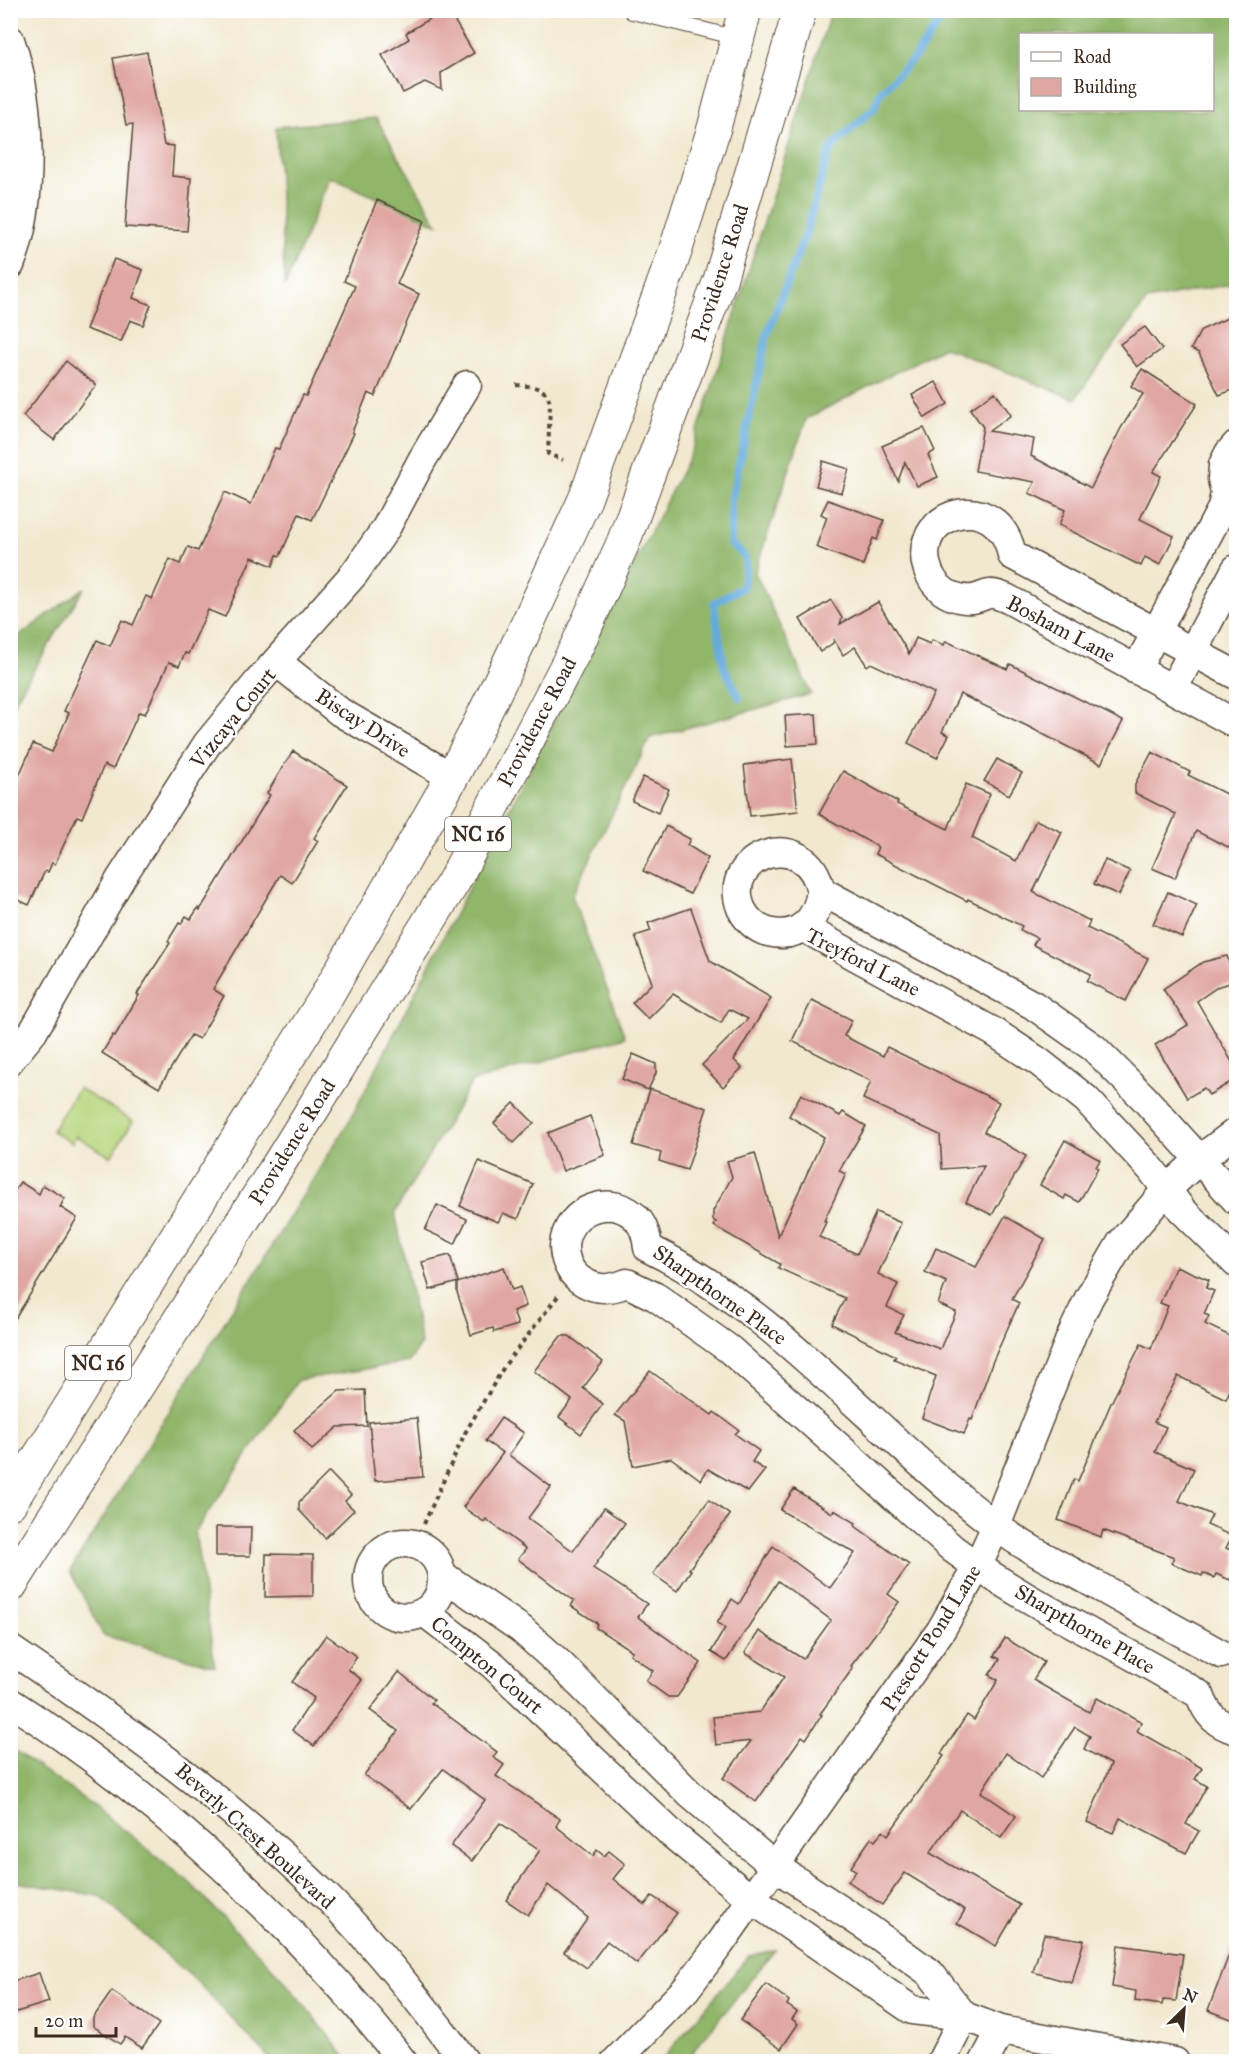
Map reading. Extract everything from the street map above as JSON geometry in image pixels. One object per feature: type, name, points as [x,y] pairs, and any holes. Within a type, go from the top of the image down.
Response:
[{"type":"main road","name":"Providence Road","points":[[10,1586],[261,1192],[454,881],[578,644],[623,543],[720,280],[800,10]]},
{"type":"main road","name":"NC 16","points":[[10,1503],[326,997],[452,777],[520,640],[585,499],[675,252],[714,128],[742,24]]},
{"type":"street","points":[[10,40],[24,103],[29,159],[21,231],[10,265]]},
{"type":"street","name":"Vizcaya Court","points":[[10,1060],[33,1032],[121,879],[207,744],[361,565],[386,528],[422,460],[467,386]]},
{"type":"street","points":[[1136,670],[1222,508],[1231,500],[1222,479],[1223,465],[1236,445]]},
{"type":"street","name":"Bosham Lane","points":[[1236,675],[1012,555],[1009,540],[1001,527],[990,518],[975,513],[960,513],[946,519],[928,541],[925,556],[928,571],[935,584],[947,593],[961,599],[976,599],[991,593],[1008,599],[1236,724]]},
{"type":"street","points":[[991,593],[1000,587],[1007,577],[1012,555]]},
{"type":"street","points":[[1173,690],[1236,569]]},
{"type":"street","name":"Biscay Drive","points":[[277,662],[339,712],[452,777]]},
{"type":"street","name":"Treyford Lane","points":[[1236,1200],[1094,1048],[1033,1005],[821,891],[818,878],[811,867],[799,856],[788,852],[775,852],[762,856],[751,863],[742,874],[738,887],[738,900],[743,913],[752,924],[763,931],[776,934],[789,933],[802,927],[994,1032],[1039,1062],[1086,1099],[1167,1189],[1182,1210],[1236,1263]]},
{"type":"street","points":[[802,927],[813,918],[819,905],[821,891]]},
{"type":"street","points":[[994,1032],[1016,995]]},
{"type":"street","name":"Prescott Pond Lane","points":[[615,2061],[686,1989],[834,1785],[928,1648],[977,1567],[996,1526],[1072,1334],[1089,1298],[1122,1240],[1167,1189],[1200,1159],[1236,1132]]},
{"type":"street","name":"Sharpthorne Place","points":[[1200,1695],[977,1567],[953,1549],[729,1348],[656,1297],[627,1283],[614,1288],[600,1289],[587,1285],[568,1265],[564,1252],[569,1226],[578,1215],[590,1208],[603,1205],[617,1206],[630,1212],[640,1222],[646,1234],[648,1248],[718,1289],[779,1335],[929,1471],[996,1526],[1035,1551],[1229,1652]]},
{"type":"street","points":[[627,1283],[638,1274],[646,1262],[648,1248]]},
{"type":"street","points":[[801,1413],[829,1379]]},
{"type":"street","name":"Compton Court","points":[[964,2016],[930,1973],[865,1926],[774,1866],[690,1794],[560,1664],[521,1629],[442,1575],[439,1564],[422,1546],[399,1542],[387,1546],[378,1553],[371,1563],[368,1586],[372,1598],[379,1607],[389,1614],[400,1617],[413,1617],[424,1612],[493,1665],[673,1835],[751,1899],[912,2010],[964,2016],[1001,2030],[1175,2061]]},
{"type":"street","points":[[424,1612],[439,1596],[442,1575]]},
{"type":"street","name":"Beverly Crest Boulevard","points":[[10,1649],[84,1698],[172,1762],[271,1845],[329,1900],[367,1942],[465,2061]]},
{"type":"street","points":[[1229,1652],[1211,1662],[1204,1671],[1200,1695],[1204,1708],[1212,1719],[1224,1727],[1236,1730]]},
{"type":"street","points":[[10,1702],[97,1763],[160,1812],[226,1870],[295,1937],[403,2061]]},
{"type":"street","points":[[587,1752],[616,1720]]},
{"type":"street","points":[[941,2061],[964,2016]]},
{"type":"street","points":[[984,2061],[1001,2030]]},
{"type":"lane","points":[[632,10],[632,12],[742,24]]},
{"type":"path","points":[[516,385],[531,386],[546,393],[550,399],[548,454],[562,460]]},
{"type":"path","points":[[424,1524],[465,1433],[505,1365],[565,1287]]},
{"type":"green space","points":[[831,11],[1236,11],[1236,283],[1147,300],[1075,399],[944,347],[806,419],[755,572],[811,694],[650,738],[572,896],[625,1037],[472,1082],[395,1212],[421,1343],[409,1362],[298,1380],[195,1532],[215,1666],[103,1635],[70,1571],[351,1118],[691,453]]},
{"type":"green space","points":[[376,118],[438,225],[330,177],[285,286],[276,127]]},
{"type":"green space","points":[[84,588],[11,707],[11,642]]},
{"type":"green space","points":[[78,1088],[133,1121],[111,1157],[76,1136],[72,1143],[52,1131]]},
{"type":"green space","points":[[11,1748],[94,1806],[189,1882],[283,1979],[349,2061],[272,2061],[195,1980],[100,1896],[11,1881]]},
{"type":"green space","points":[[775,1950],[685,2061],[661,2061],[749,1956]]},
{"type":"building","points":[[444,10],[448,10],[474,53],[441,73],[442,90],[425,82],[403,93],[382,55],[409,39],[406,33]]},
{"type":"building","points":[[147,52],[164,145],[174,146],[172,176],[191,178],[187,231],[125,227],[133,124],[126,125],[113,58]]},
{"type":"building","points":[[377,200],[425,221],[397,284],[419,294],[375,396],[368,393],[352,432],[354,433],[312,520],[299,514],[273,566],[252,557],[225,617],[208,610],[188,654],[185,653],[179,666],[169,662],[145,714],[139,712],[113,769],[104,765],[82,818],[77,816],[55,864],[52,863],[48,872],[45,871],[29,905],[10,896],[10,796],[33,744],[52,752],[69,713],[64,711],[97,640],[110,646],[122,620],[133,625],[146,596],[152,599],[170,559],[180,564],[188,547],[198,551],[225,492],[251,504],[275,448],[279,449],[303,395],[306,396],[355,286],[344,281]]},
{"type":"building","points":[[114,259],[143,270],[133,298],[151,305],[143,325],[130,320],[121,342],[86,329]]},
{"type":"building","points":[[1236,314],[1236,389],[1219,395],[1199,353],[1191,349],[1201,330]]},
{"type":"building","points":[[1145,327],[1162,349],[1137,367],[1120,344]]},
{"type":"building","points":[[66,361],[96,385],[54,440],[23,416]]},
{"type":"building","points":[[1142,369],[1197,404],[1153,472],[1161,476],[1140,519],[1174,536],[1160,565],[1145,557],[1141,566],[1059,525],[1065,510],[1029,493],[1035,482],[975,471],[983,427],[970,409],[995,392],[1011,415],[989,431],[1034,439],[1031,456],[1091,488],[1121,428],[1143,394],[1131,386]]},
{"type":"building","points":[[936,382],[948,404],[925,418],[912,395]]},
{"type":"building","points":[[924,428],[935,451],[928,455],[938,477],[917,486],[905,462],[898,481],[882,446]]},
{"type":"building","points":[[823,461],[849,469],[842,493],[816,486]]},
{"type":"building","points":[[828,500],[884,520],[877,540],[873,538],[863,565],[816,547],[827,517],[821,514]]},
{"type":"building","points":[[831,600],[842,618],[840,624],[878,602],[909,654],[916,638],[930,644],[932,640],[944,645],[946,641],[1007,669],[1010,664],[1123,721],[1101,764],[960,694],[942,732],[949,735],[937,758],[908,743],[934,693],[871,663],[867,666],[855,647],[843,655],[834,640],[820,652],[800,619]]},
{"type":"building","points":[[816,714],[818,744],[787,746],[785,716]]},
{"type":"building","points":[[293,751],[347,785],[314,838],[318,841],[292,883],[280,875],[213,989],[224,996],[199,1039],[191,1035],[159,1088],[102,1053],[113,1035],[115,1036],[139,995],[137,994],[170,943],[168,941],[179,923],[181,924],[186,916],[191,919],[198,908],[200,910],[270,795],[267,793]]},
{"type":"building","points":[[1152,752],[1190,772],[1188,775],[1236,799],[1236,851],[1196,831],[1175,878],[1152,868],[1176,814],[1135,793],[1135,784]]},
{"type":"building","points":[[792,759],[798,811],[750,816],[744,765]]},
{"type":"building","points":[[997,759],[1022,773],[1009,795],[984,781]]},
{"type":"building","points":[[843,771],[898,802],[897,804],[948,829],[966,784],[990,794],[972,838],[1016,861],[1036,820],[1062,832],[1033,892],[1090,921],[1087,928],[1148,958],[1126,1001],[1087,981],[1091,974],[1033,945],[1037,938],[1020,930],[1022,926],[875,854],[878,847],[819,814]]},
{"type":"building","points":[[643,777],[669,789],[658,813],[632,801]]},
{"type":"building","points":[[666,826],[690,839],[687,845],[708,858],[690,894],[643,871]]},
{"type":"building","points":[[1105,860],[1130,871],[1119,895],[1094,884]]},
{"type":"building","points":[[1168,892],[1197,905],[1182,937],[1153,924]]},
{"type":"building","points":[[691,908],[710,961],[771,998],[734,1060],[742,1068],[723,1087],[702,1065],[748,1019],[729,1009],[721,1023],[673,994],[648,1019],[632,1003],[652,983],[635,936],[651,931],[648,923]]},
{"type":"building","points":[[1227,956],[1234,982],[1219,986],[1197,1001],[1236,1069],[1236,1079],[1209,1095],[1204,1088],[1187,1098],[1155,1045],[1188,1025],[1163,989],[1203,962]]},
{"type":"building","points":[[812,1000],[852,1020],[844,1036],[883,1056],[887,1047],[999,1102],[984,1132],[1026,1156],[992,1215],[966,1202],[984,1166],[942,1169],[940,1135],[863,1099],[871,1081],[792,1041]]},
{"type":"building","points":[[633,1054],[656,1064],[656,1073],[648,1090],[622,1079]]},
{"type":"building","points":[[650,1089],[707,1108],[687,1170],[659,1161],[661,1153],[633,1145]]},
{"type":"building","points":[[801,1094],[840,1116],[843,1112],[866,1126],[839,1171],[846,1174],[819,1237],[857,1254],[876,1212],[901,1223],[878,1274],[898,1284],[887,1307],[904,1315],[895,1332],[940,1349],[956,1312],[938,1304],[946,1282],[925,1272],[936,1248],[976,1267],[1005,1216],[1045,1239],[1012,1299],[1019,1303],[992,1363],[972,1420],[970,1419],[964,1434],[922,1418],[936,1376],[894,1359],[896,1356],[832,1324],[845,1298],[778,1268],[780,1264],[714,1226],[716,1222],[713,1220],[713,1211],[732,1177],[727,1161],[755,1153],[778,1236],[824,1137],[789,1116]]},
{"type":"building","points":[[514,1103],[534,1123],[514,1143],[494,1123]]},
{"type":"building","points":[[590,1116],[605,1155],[563,1171],[548,1133]]},
{"type":"building","points":[[1065,1140],[1100,1160],[1079,1202],[1066,1195],[1064,1199],[1040,1185]]},
{"type":"building","points":[[479,1161],[533,1184],[518,1219],[503,1213],[498,1222],[460,1206]]},
{"type":"building","points":[[20,1182],[39,1194],[43,1185],[65,1198],[60,1207],[77,1218],[10,1327],[10,1198]]},
{"type":"building","points":[[437,1205],[467,1219],[455,1244],[425,1230]]},
{"type":"building","points":[[450,1255],[458,1282],[430,1290],[422,1262]]},
{"type":"building","points":[[1176,1266],[1209,1280],[1206,1288],[1214,1291],[1204,1314],[1209,1316],[1205,1324],[1236,1339],[1236,1376],[1226,1399],[1178,1376],[1154,1422],[1166,1427],[1155,1452],[1194,1469],[1179,1501],[1212,1515],[1207,1525],[1232,1536],[1226,1548],[1236,1552],[1236,1565],[1230,1580],[1216,1574],[1214,1578],[1203,1573],[1202,1576],[1171,1563],[1174,1557],[1103,1530],[1101,1537],[1058,1520],[1074,1479],[1078,1481],[1111,1403],[1141,1344],[1151,1349],[1168,1306],[1160,1303]]},
{"type":"building","points":[[504,1267],[512,1290],[520,1287],[526,1306],[513,1311],[518,1325],[494,1332],[493,1328],[471,1335],[457,1292],[457,1283]]},
{"type":"building","points":[[561,1336],[569,1336],[603,1362],[583,1388],[603,1404],[581,1434],[559,1417],[572,1400],[534,1371]]},
{"type":"building","points":[[650,1371],[712,1415],[714,1412],[739,1430],[735,1434],[759,1451],[752,1462],[765,1470],[748,1492],[708,1469],[701,1480],[671,1458],[633,1466],[625,1421],[615,1415]]},
{"type":"building","points":[[365,1390],[367,1426],[338,1427],[312,1450],[294,1430],[339,1391]]},
{"type":"building","points":[[417,1418],[423,1477],[375,1481],[369,1422]]},
{"type":"building","points":[[501,1418],[524,1433],[509,1455],[551,1487],[528,1518],[573,1551],[604,1508],[625,1523],[593,1568],[647,1604],[638,1617],[701,1663],[677,1697],[668,1697],[646,1681],[653,1671],[630,1654],[632,1651],[596,1628],[597,1623],[571,1606],[574,1601],[518,1559],[526,1549],[486,1519],[484,1522],[463,1507],[503,1453],[485,1441]]},
{"type":"building","points":[[329,1472],[351,1495],[345,1501],[354,1510],[325,1538],[299,1510],[299,1502]]},
{"type":"building","points":[[794,1489],[832,1513],[834,1510],[856,1523],[855,1526],[909,1565],[888,1594],[899,1602],[851,1666],[853,1668],[820,1714],[822,1715],[806,1739],[802,1736],[756,1802],[723,1778],[751,1741],[716,1745],[713,1717],[760,1712],[784,1677],[745,1653],[759,1631],[803,1659],[831,1620],[778,1581],[726,1661],[711,1652],[725,1628],[717,1623],[732,1599],[739,1604],[773,1546],[830,1588],[855,1553],[780,1510]]},
{"type":"building","points":[[709,1500],[730,1515],[689,1569],[691,1570],[677,1591],[653,1574]]},
{"type":"building","points":[[216,1527],[251,1527],[250,1556],[216,1556]]},
{"type":"building","points":[[266,1554],[313,1555],[313,1596],[265,1597]]},
{"type":"building","points":[[326,1635],[357,1657],[348,1669],[362,1680],[314,1746],[292,1730],[314,1698],[292,1682]]},
{"type":"building","points":[[1005,1638],[1044,1662],[1033,1680],[1089,1712],[1097,1698],[1142,1722],[1137,1731],[1202,1768],[1195,1779],[1207,1786],[1186,1824],[1199,1831],[1186,1853],[1120,1818],[1113,1833],[1087,1822],[1111,1764],[1084,1749],[1090,1736],[1075,1727],[1041,1778],[1006,1753],[981,1792],[1016,1816],[1001,1838],[960,1810],[930,1853],[1020,1905],[996,1946],[957,1923],[965,1910],[905,1873],[882,1905],[848,1881],[856,1871],[851,1867],[871,1838],[875,1841],[883,1831],[888,1835],[944,1756],[941,1754],[967,1715],[974,1720],[998,1680],[989,1675],[1000,1659],[994,1656]]},
{"type":"building","points":[[399,1672],[434,1700],[431,1703],[497,1752],[493,1757],[504,1765],[496,1776],[560,1819],[556,1826],[593,1856],[597,1850],[604,1856],[609,1851],[625,1864],[613,1879],[645,1905],[652,1896],[677,1913],[637,1964],[607,1941],[587,1968],[564,1952],[588,1918],[548,1885],[528,1915],[506,1900],[540,1850],[500,1823],[472,1861],[451,1846],[485,1800],[443,1769],[411,1809],[364,1775],[398,1731],[370,1710]]},
{"type":"building","points":[[1044,1934],[1084,1940],[1072,1983],[1033,1972]]},
{"type":"building","points":[[1236,1940],[1236,2021],[1208,2010]]},
{"type":"building","points":[[1118,1945],[1183,1954],[1176,2001],[1163,2000],[1162,2005],[1135,2001],[1136,1991],[1112,1987]]},
{"type":"building","points":[[39,1973],[49,2002],[10,2014],[10,1982]]},
{"type":"building","points":[[766,1984],[789,2001],[787,2005],[797,2012],[792,2019],[798,2024],[781,2049],[740,2020]]},
{"type":"building","points":[[112,1991],[159,2024],[142,2048],[125,2037],[120,2044],[93,2026],[93,2018]]},
{"type":"waterway","points":[[739,697],[724,667],[714,603],[743,587],[746,562],[742,553],[731,545],[731,501],[767,335],[806,232],[832,147],[874,108],[880,93],[916,56],[948,10]]}]
